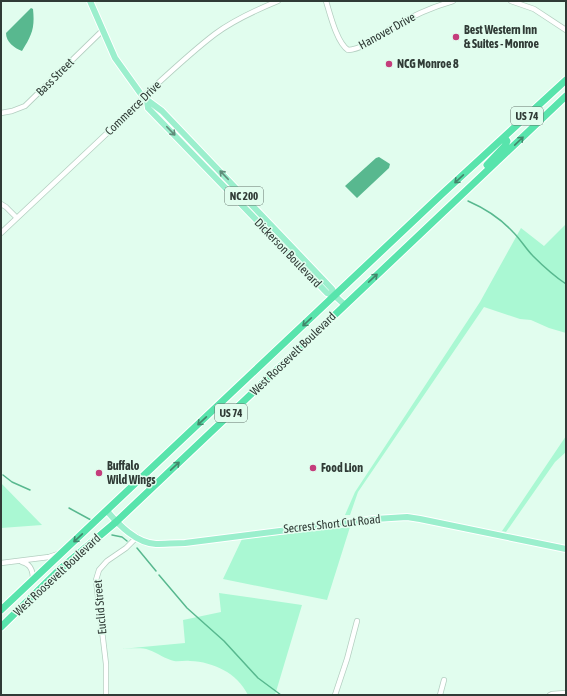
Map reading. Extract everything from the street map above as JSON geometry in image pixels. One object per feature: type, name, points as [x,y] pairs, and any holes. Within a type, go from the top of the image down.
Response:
[{"type":"highway","name":"West Roosevelt Boulevard","points":[[1,610],[442,194],[566,80]]},
{"type":"highway","name":"West Roosevelt Boulevard","points":[[1,627],[59,570],[116,522],[566,96]]},
{"type":"highway","points":[[465,191],[505,146],[507,141],[504,138]]},
{"type":"main road","name":"Dickerson Boulevard","points":[[90,1],[115,58],[145,99],[148,108],[327,293],[335,296],[345,305]]},
{"type":"main road","name":"Dickerson Boulevard","points":[[145,99],[162,111],[332,289],[335,296]]},
{"type":"main road","name":"NC 200","points":[[241,204],[247,207],[262,221],[266,221]]},
{"type":"main road","name":"Secrest Short Cut Road","points":[[106,512],[116,522],[136,537],[155,544],[185,543],[375,519],[407,517],[566,549]]},
{"type":"street","name":"Commerce Drive","points":[[1,233],[215,34],[262,7],[278,1]]},
{"type":"street","name":"Hanover Drive","points":[[326,1],[332,20],[345,47],[348,50],[353,50],[360,47],[393,27],[424,11],[453,1]]},
{"type":"street","points":[[511,1],[534,9],[566,30]]},
{"type":"street","name":"Bass Street","points":[[1,113],[12,111],[24,106],[103,30]]},
{"type":"street","points":[[1,204],[17,218]]},
{"type":"street","name":"Euclid Street","points":[[106,695],[106,664],[96,580],[99,570],[136,537]]},
{"type":"street","points":[[1,563],[49,557],[62,553]]},
{"type":"street","points":[[18,561],[26,563],[31,567],[33,573],[32,580]]},
{"type":"street","points":[[335,695],[357,621]]},
{"type":"street","points":[[440,695],[444,680]]},
{"type":"street","points":[[550,695],[566,693]]},
{"type":"shaded area","points":[[31,8],[33,9],[33,26],[30,36],[22,51],[11,44],[7,39],[6,33]]},
{"type":"shaded area","points":[[379,157],[390,164],[389,168],[357,198],[345,186]]},
{"type":"shaded area","points":[[566,224],[566,333],[549,328],[531,320],[520,319],[484,307],[358,492],[350,515],[345,515],[355,492],[480,302],[521,228],[544,246]]},
{"type":"shaded area","points":[[566,436],[566,452],[555,462],[506,532],[502,531]]},
{"type":"shaded area","points":[[1,483],[42,525],[1,528]]},
{"type":"shaded area","points":[[350,527],[327,600],[223,579],[242,539]]},
{"type":"shaded area","points":[[219,593],[302,605],[275,695],[248,695],[238,681],[224,670],[216,666],[199,662],[174,661],[146,649],[121,649],[185,643],[183,620],[221,612]]},
{"type":"waterway","points":[[468,201],[498,218],[516,235],[537,260],[566,284]]},
{"type":"waterway","points":[[3,475],[12,482],[30,490]]},
{"type":"waterway","points":[[69,508],[91,520]]},
{"type":"waterway","points":[[112,535],[122,537],[127,541]]},
{"type":"waterway","points":[[137,548],[156,571]]},
{"type":"waterway","points":[[159,575],[187,608],[224,641],[258,678],[281,695]]},
{"type":"place","name":"Best Western Inn & Suites - Monroe","points":[[456,37]]},
{"type":"place","name":"NCG Monroe 8","points":[[389,64]]},
{"type":"place","name":"Food Lion","points":[[313,468]]},
{"type":"place","name":"Buffalo Wild Wings","points":[[99,473]]}]
